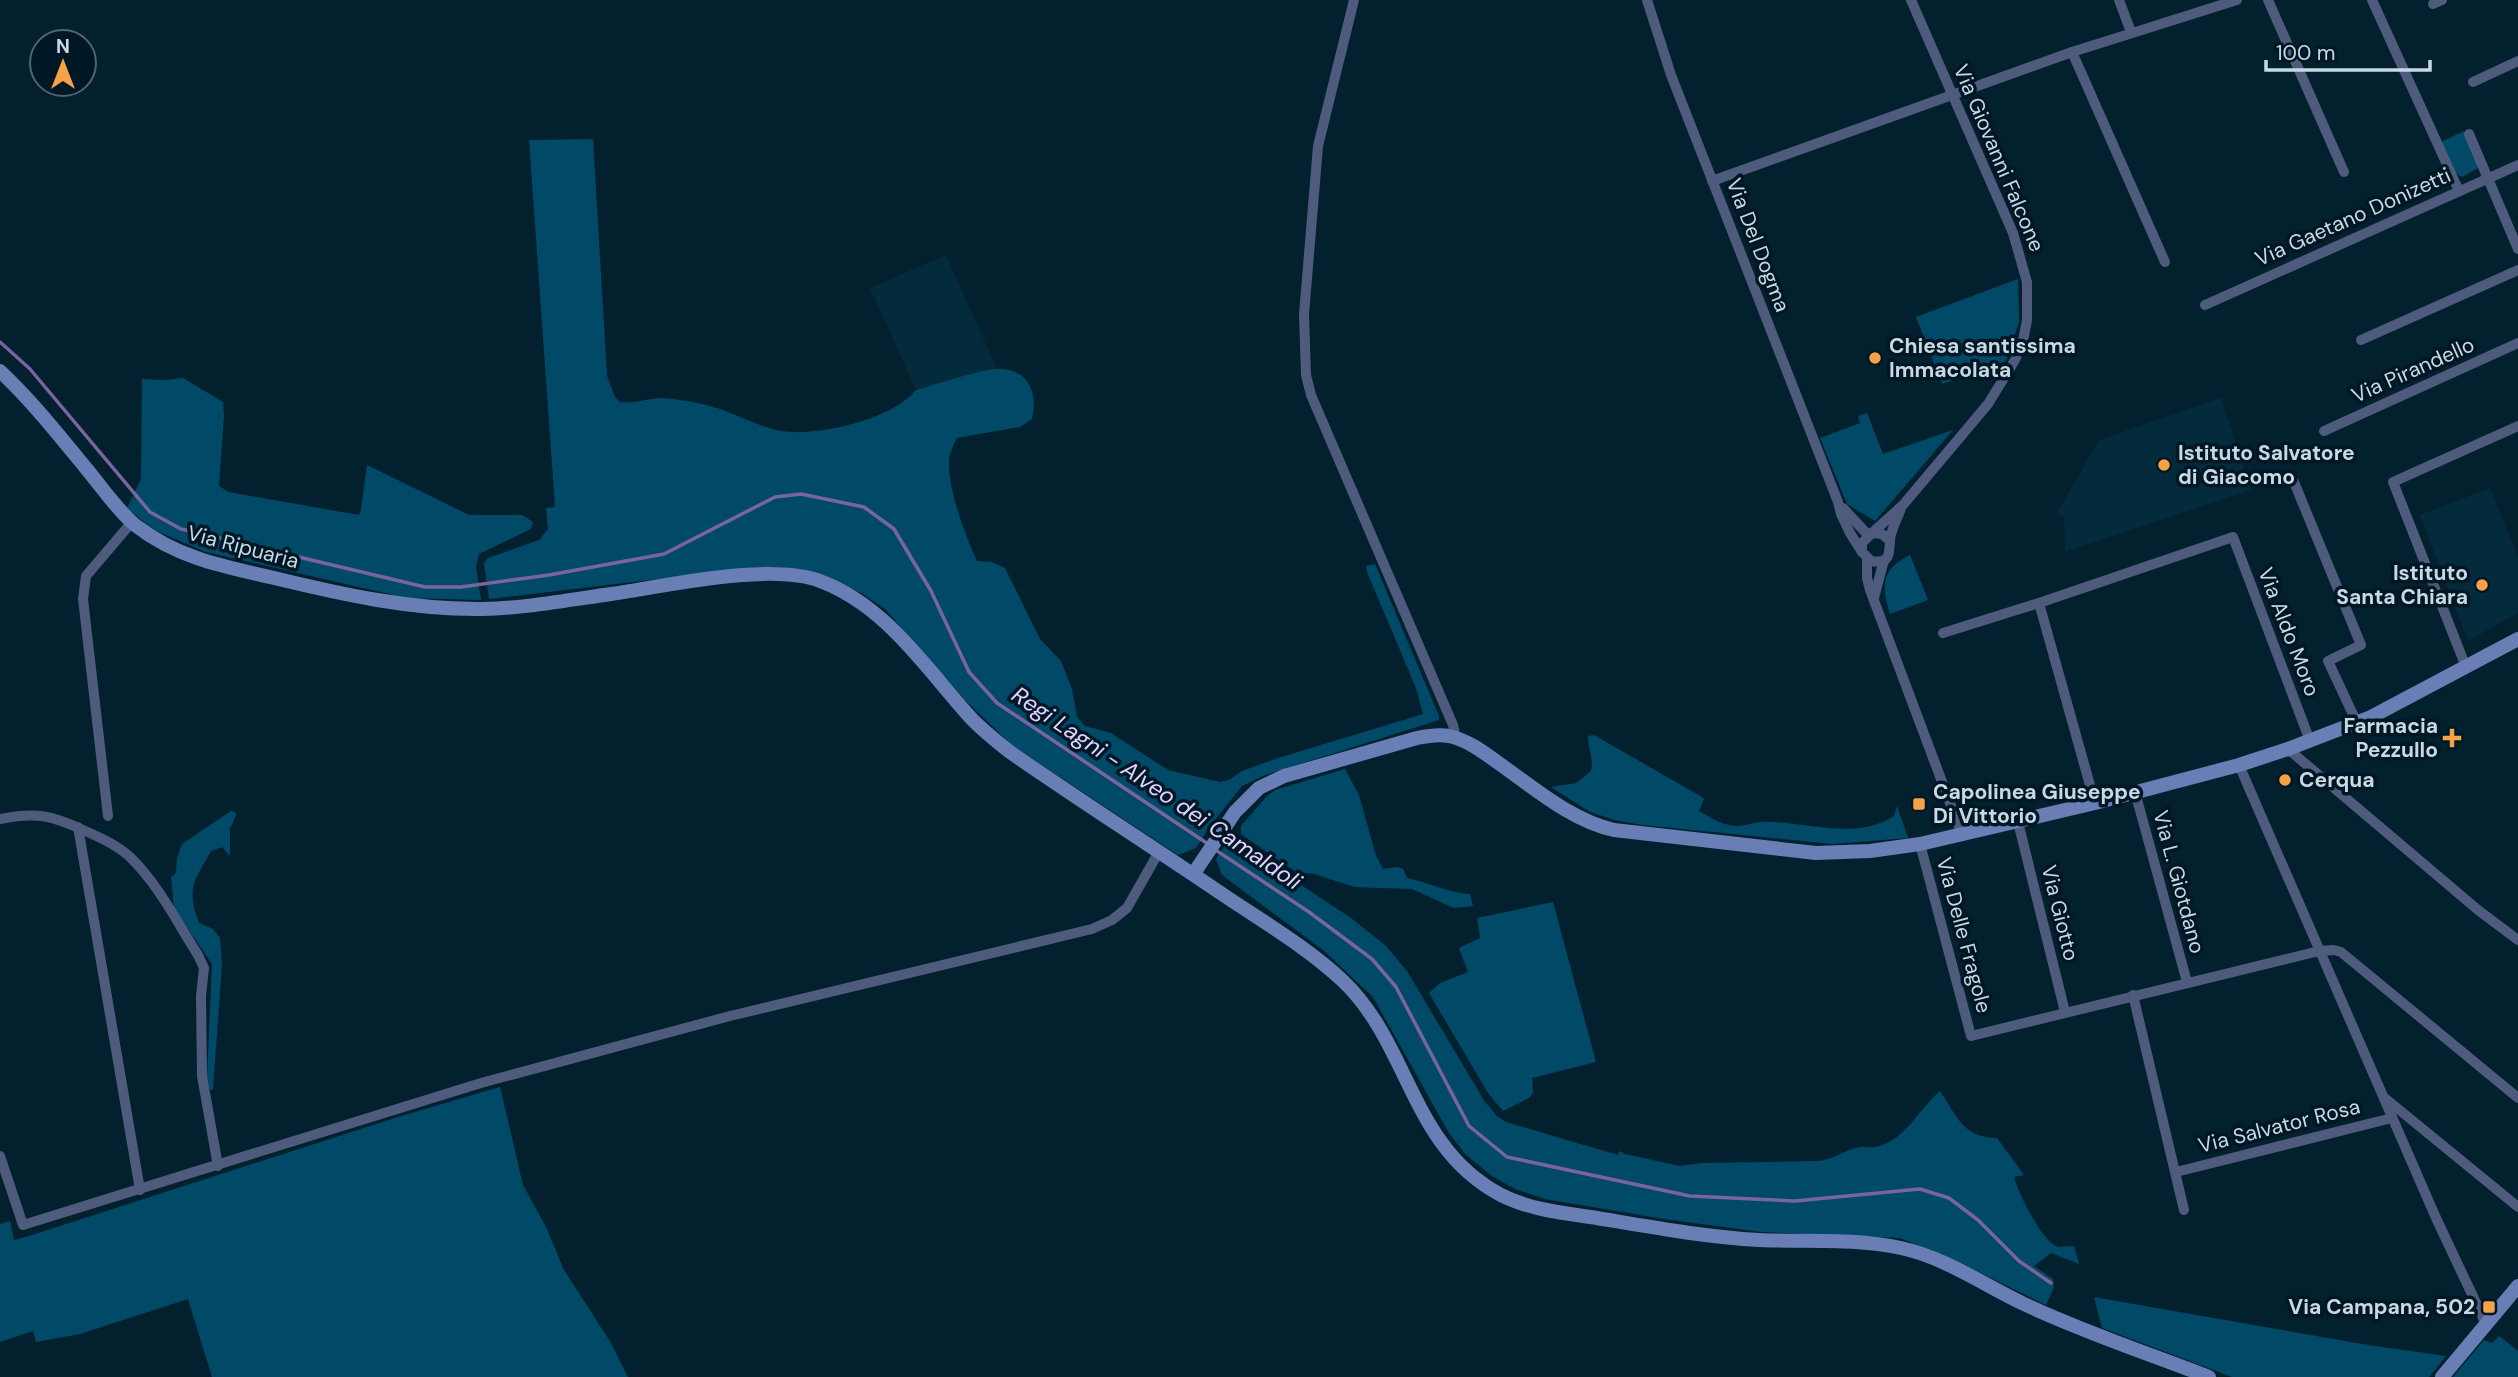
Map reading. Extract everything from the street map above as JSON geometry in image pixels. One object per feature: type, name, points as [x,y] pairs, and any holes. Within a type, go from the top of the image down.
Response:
[{"type":"street","points":[[1354,0],[1318,146],[1304,314],[1306,375],[1311,395],[1453,725],[1456,738]]},
{"type":"street","name":"Via Del Dogma","points":[[1647,0],[1671,75],[1841,514],[1865,555]]},
{"type":"street","name":"Via Giovanni Falcone","points":[[1870,534],[1903,505],[1988,404],[2015,360],[2023,341],[2027,320],[2028,290],[2023,262],[2013,233],[1911,0]]},
{"type":"street","points":[[2119,0],[2132,32]]},
{"type":"street","points":[[1712,181],[2071,52],[2237,0]]},
{"type":"street","points":[[2268,0],[2344,172]]},
{"type":"street","points":[[2372,0],[2459,191]]},
{"type":"street","points":[[2071,52],[2165,262]]},
{"type":"street","points":[[2473,82],[2518,61]]},
{"type":"street","points":[[2469,134],[2518,249]]},
{"type":"street","name":"Via Gaetano Donizetti","points":[[2204,305],[2518,165]]},
{"type":"street","points":[[2361,340],[2518,270]]},
{"type":"street","name":"Via Pirandello","points":[[2324,431],[2518,343]]},
{"type":"street","name":"Via Ripuaria","points":[[0,371],[28,399],[132,522],[176,551],[221,566],[341,594],[417,607],[467,609],[524,606],[765,574],[818,580],[849,594],[871,608],[973,720],[1010,752],[1158,854],[1194,873],[1296,944],[1344,982],[1358,997],[1383,1037],[1430,1129],[1448,1155],[1467,1172],[1504,1197],[1552,1211],[1710,1237],[1861,1242],[1910,1250],[1934,1259],[2026,1305],[2209,1377]]},
{"type":"street","points":[[2466,667],[2393,482],[2518,426]]},
{"type":"street","points":[[2294,482],[2361,645],[2328,661],[2357,723]]},
{"type":"street","points":[[1838,502],[1851,519],[1870,534],[1882,534],[1889,541],[1891,550],[1884,560],[1874,598]]},
{"type":"street","name":"Via Giovanni Falcone","points":[[1889,541],[1903,505]]},
{"type":"street","points":[[108,817],[83,586],[91,568],[132,522]]},
{"type":"street","points":[[1870,534],[1862,542],[1867,578],[1962,835]]},
{"type":"street","name":"Via Aldo Moro","points":[[2039,603],[2233,537],[2309,741]]},
{"type":"street","points":[[1865,555],[1875,562],[1884,560]]},
{"type":"street","points":[[1943,633],[2039,603],[2095,803]]},
{"type":"street","points":[[1194,873],[1247,798],[1271,782],[1416,738],[1434,736],[1456,738],[1477,748],[1577,817],[1598,827],[1816,853],[1870,851],[1920,844],[2095,803],[2239,765],[2288,749],[2357,723],[2518,639]]},
{"type":"street","points":[[2288,749],[2477,910],[2518,940]]},
{"type":"street","name":"Via Salvator Rosa","points":[[2239,765],[2484,1327]]},
{"type":"street","name":"Via L. Giotdano","points":[[2135,792],[2187,982]]},
{"type":"street","points":[[0,819],[23,814],[43,814],[63,819],[128,855],[150,879],[204,968],[201,996],[202,1076],[218,1166]]},
{"type":"street","name":"Via Giotto","points":[[2018,822],[2065,1012]]},
{"type":"street","points":[[78,827],[140,1190]]},
{"type":"street","name":"Via Delle Fragole","points":[[1920,844],[1970,1036],[2065,1012]]},
{"type":"street","points":[[0,1156],[23,1225],[423,1100],[623,1044],[1092,929],[1112,920],[1127,908],[1158,854]]},
{"type":"street","points":[[2065,1012],[2319,951],[2334,950],[2341,952],[2518,1098]]},
{"type":"street","name":"Via Salvator Rosa","points":[[2133,995],[2184,1210]]},
{"type":"street","points":[[2383,1096],[2518,1207]]},
{"type":"street","name":"Via Salvator Rosa","points":[[2176,1172],[2392,1118]]},
{"type":"street","points":[[2442,1377],[2484,1327],[2511,1304],[2518,1286]]},
{"type":"shaded area","points":[[2464,131],[2480,167],[2462,177],[2454,172],[2441,142]]},
{"type":"shaded area","points":[[593,139],[607,376],[615,397],[620,402],[662,398],[680,400],[719,409],[772,429],[814,431],[853,424],[873,417],[905,400],[916,390],[969,375],[998,369],[1009,370],[1024,378],[1034,400],[1032,419],[1020,427],[957,438],[949,459],[951,483],[962,525],[977,561],[992,562],[1005,568],[1040,639],[1061,661],[1072,689],[1077,717],[1085,726],[1111,733],[1168,770],[1220,782],[1278,758],[1423,714],[1416,688],[1367,572],[1366,566],[1375,564],[1439,720],[1265,775],[1242,786],[1196,848],[1178,855],[1013,746],[964,699],[885,609],[863,594],[824,575],[792,568],[760,567],[489,599],[484,563],[488,558],[539,540],[548,529],[546,508],[555,507],[529,140]]},
{"type":"shaded area","points":[[946,255],[997,369],[916,390],[870,288]]},
{"type":"shaded area","points":[[2018,279],[2019,322],[2006,361],[1942,384],[1916,317]]},
{"type":"shaded area","points":[[183,378],[223,402],[219,486],[228,492],[359,515],[367,465],[469,515],[522,515],[533,522],[531,529],[479,554],[476,567],[481,600],[407,598],[206,552],[154,530],[127,508],[141,479],[142,379]]},
{"type":"shaded area","name":"Istituto Salvatore di Giacomo","points":[[2221,398],[2251,490],[2065,552],[2064,517],[2057,513],[2099,440]]},
{"type":"shaded area","points":[[1867,413],[1883,454],[1953,430],[1875,521],[1847,504],[1820,438],[1860,423],[1858,416]]},
{"type":"shaded area","name":"Istituto Santa Chiara","points":[[2490,488],[2518,557],[2518,613],[2468,641],[2420,515]]},
{"type":"shaded area","points":[[1910,555],[1928,600],[1890,614],[1885,595],[1886,579],[1893,566]]},
{"type":"shaded area","points":[[1594,735],[1702,797],[1704,799],[1699,811],[1725,824],[1737,826],[1777,822],[1829,828],[1862,828],[1879,824],[1894,816],[1897,806],[1908,838],[1832,844],[1642,825],[1590,812],[1551,787],[1576,783],[1591,771],[1588,736]]},
{"type":"shaded area","points":[[1345,769],[1359,795],[1376,856],[1383,869],[1398,867],[1403,869],[1407,878],[1470,894],[1473,906],[1454,908],[1412,889],[1354,887],[1311,873],[1299,874],[1241,834],[1241,826],[1275,790]]},
{"type":"shaded area","points":[[231,811],[236,815],[230,829],[230,856],[222,847],[211,851],[196,878],[193,893],[199,923],[213,929],[220,938],[222,964],[213,1090],[210,1090],[207,1076],[212,964],[174,908],[171,877],[176,873],[182,844]]},
{"type":"shaded area","points":[[1230,838],[1351,918],[1385,945],[1407,971],[1485,1102],[1506,1122],[1618,1155],[1619,1151],[1680,1166],[1702,1163],[1818,1161],[1859,1147],[1875,1147],[1894,1139],[1940,1091],[1969,1130],[1985,1137],[1997,1138],[2024,1175],[2014,1177],[2025,1205],[2038,1227],[2058,1247],[2074,1246],[2079,1264],[2051,1253],[2034,1266],[2053,1279],[2054,1287],[2046,1305],[1944,1255],[1900,1238],[1761,1232],[1545,1199],[1515,1189],[1492,1176],[1466,1155],[1449,1133],[1373,997],[1323,950],[1222,875],[1216,859]]},
{"type":"shaded area","points":[[1553,902],[1596,1062],[1532,1078],[1533,1093],[1529,1098],[1503,1111],[1488,1093],[1429,993],[1440,983],[1468,972],[1459,948],[1480,938],[1477,918]]},
{"type":"shaded area","points":[[500,1087],[523,1185],[546,1227],[564,1270],[611,1343],[628,1377],[212,1377],[188,1299],[80,1334],[36,1342],[33,1331],[0,1342],[0,1224],[10,1221],[14,1240],[29,1236],[401,1116]]},
{"type":"shaded area","points":[[2094,1297],[2446,1356],[2429,1377],[2232,1377],[2102,1328]]},
{"type":"shaded area","points":[[2499,1336],[2518,1351],[2518,1377],[2453,1377],[2484,1340],[2492,1343]]},
{"type":"waterway","name":"Regi Lagni - Alveo dei Camaldoli","points":[[0,342],[30,369],[150,512],[181,529],[425,587],[461,587],[549,575],[664,554],[775,497],[801,494],[864,507],[894,529],[931,591],[969,672],[997,703],[1208,844]]},
{"type":"waterway","name":"Regi Lagni - Alveo dei Camaldoli","points":[[1214,849],[1309,912],[1372,959],[1396,987],[1469,1126],[1507,1157],[1690,1196],[1795,1201],[1920,1189],[1949,1198],[1978,1220],[2019,1261],[2051,1283]]},
{"type":"place","name":"Chiesa santissima Immacolata","points":[[1875,358]]},
{"type":"place","name":"Istituto Salvatore di Giacomo","points":[[2164,465]]},
{"type":"place","name":"Istituto Santa Chiara","points":[[2482,585]]},
{"type":"place","name":"Farmacia Pezzullo","points":[[2452,738]]},
{"type":"place","name":"Cerqua","points":[[2285,780]]},
{"type":"place","name":"Capolinea Giuseppe Di Vittorio","points":[[1919,804]]},
{"type":"place","name":"Via Campana, 502","points":[[2489,1307]]}]
